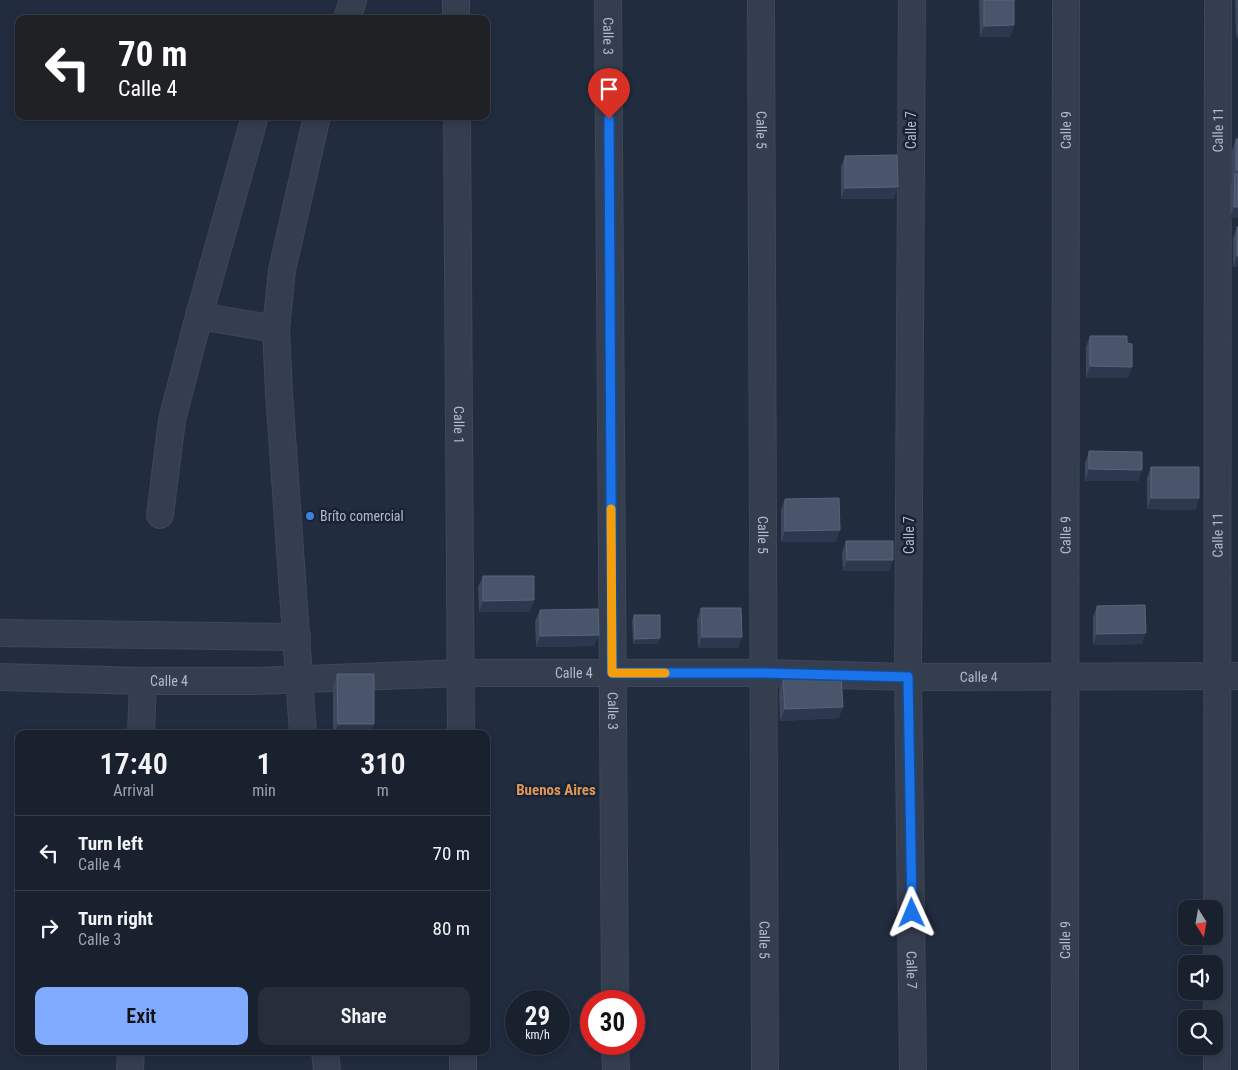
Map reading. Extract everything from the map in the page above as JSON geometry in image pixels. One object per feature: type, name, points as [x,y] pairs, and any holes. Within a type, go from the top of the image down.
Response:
[{"type":"street","points":[[348,15],[353,0]]},
{"type":"street","points":[[456,0],[456,15]]},
{"type":"street","name":"Calle 3","points":[[608,0],[615,990]]},
{"type":"street","name":"Calle 5","points":[[762,0],[765,1070]]},
{"type":"street","name":"Calle 7","points":[[912,0],[908,677],[914,1070]]},
{"type":"street","name":"Calle 9","points":[[1065,1070],[1066,0]]},
{"type":"street","name":"Calle 11","points":[[1217,1070],[1228,676],[1218,0]]},
{"type":"street","points":[[160,515],[172,420],[253,120]]},
{"type":"street","points":[[303,730],[276,328],[282,270],[315,120]]},
{"type":"street","name":"Calle 1","points":[[456,120],[461,730]]},
{"type":"street","points":[[199,316],[276,328]]},
{"type":"street","points":[[0,633],[297,637]]},
{"type":"street","name":"Calle 4","points":[[0,677],[143,681],[255,681],[461,673],[764,673],[908,677],[1228,676]]},
{"type":"street","points":[[142,730],[143,681]]},
{"type":"street","points":[[130,1055],[130,1070]]},
{"type":"street","points":[[325,1055],[327,1070]]},
{"type":"street","points":[[463,1055],[463,1070]]},
{"type":"street","points":[[615,1055],[616,1070]]},
{"type":"building","points":[[984,0],[1014,0],[1014,25],[984,26]]},
{"type":"building","points":[[1236,139],[1238,139],[1238,170],[1236,170]]},
{"type":"building","points":[[897,155],[898,187],[845,188],[845,156]]},
{"type":"building","points":[[1235,174],[1238,174],[1238,207],[1234,207]]},
{"type":"building","points":[[1238,227],[1238,256],[1237,256]]},
{"type":"building","points":[[1090,336],[1127,336],[1127,343],[1132,344],[1132,367],[1090,366]]},
{"type":"building","points":[[1089,451],[1142,452],[1142,470],[1089,469]]},
{"type":"building","points":[[1151,467],[1199,467],[1199,498],[1151,498]]},
{"type":"building","points":[[839,498],[840,530],[785,531],[785,499]]},
{"type":"building","points":[[846,541],[893,541],[893,560],[847,560]]},
{"type":"building","points":[[483,576],[534,576],[534,600],[483,601]]},
{"type":"building","points":[[1145,605],[1146,633],[1097,634],[1097,606]]},
{"type":"building","points":[[701,608],[741,608],[742,637],[702,637]]},
{"type":"building","points":[[598,609],[599,635],[540,636],[540,610]]},
{"type":"building","points":[[634,615],[660,615],[660,638],[635,639]]},
{"type":"building","points":[[337,674],[374,674],[374,724],[338,724]]},
{"type":"building","points":[[841,676],[843,707],[785,709],[783,679]]},
{"type":"slow traffic","points":[[611,509],[612,673],[665,673]]},
{"type":"place","name":"Bríto comercial","points":[[310,516]]},
{"type":"district","name":"Buenos Aires","points":[[556,790]]},
{"type":"route","points":[[609,119],[612,673],[764,673],[908,677],[912,913]]}]
